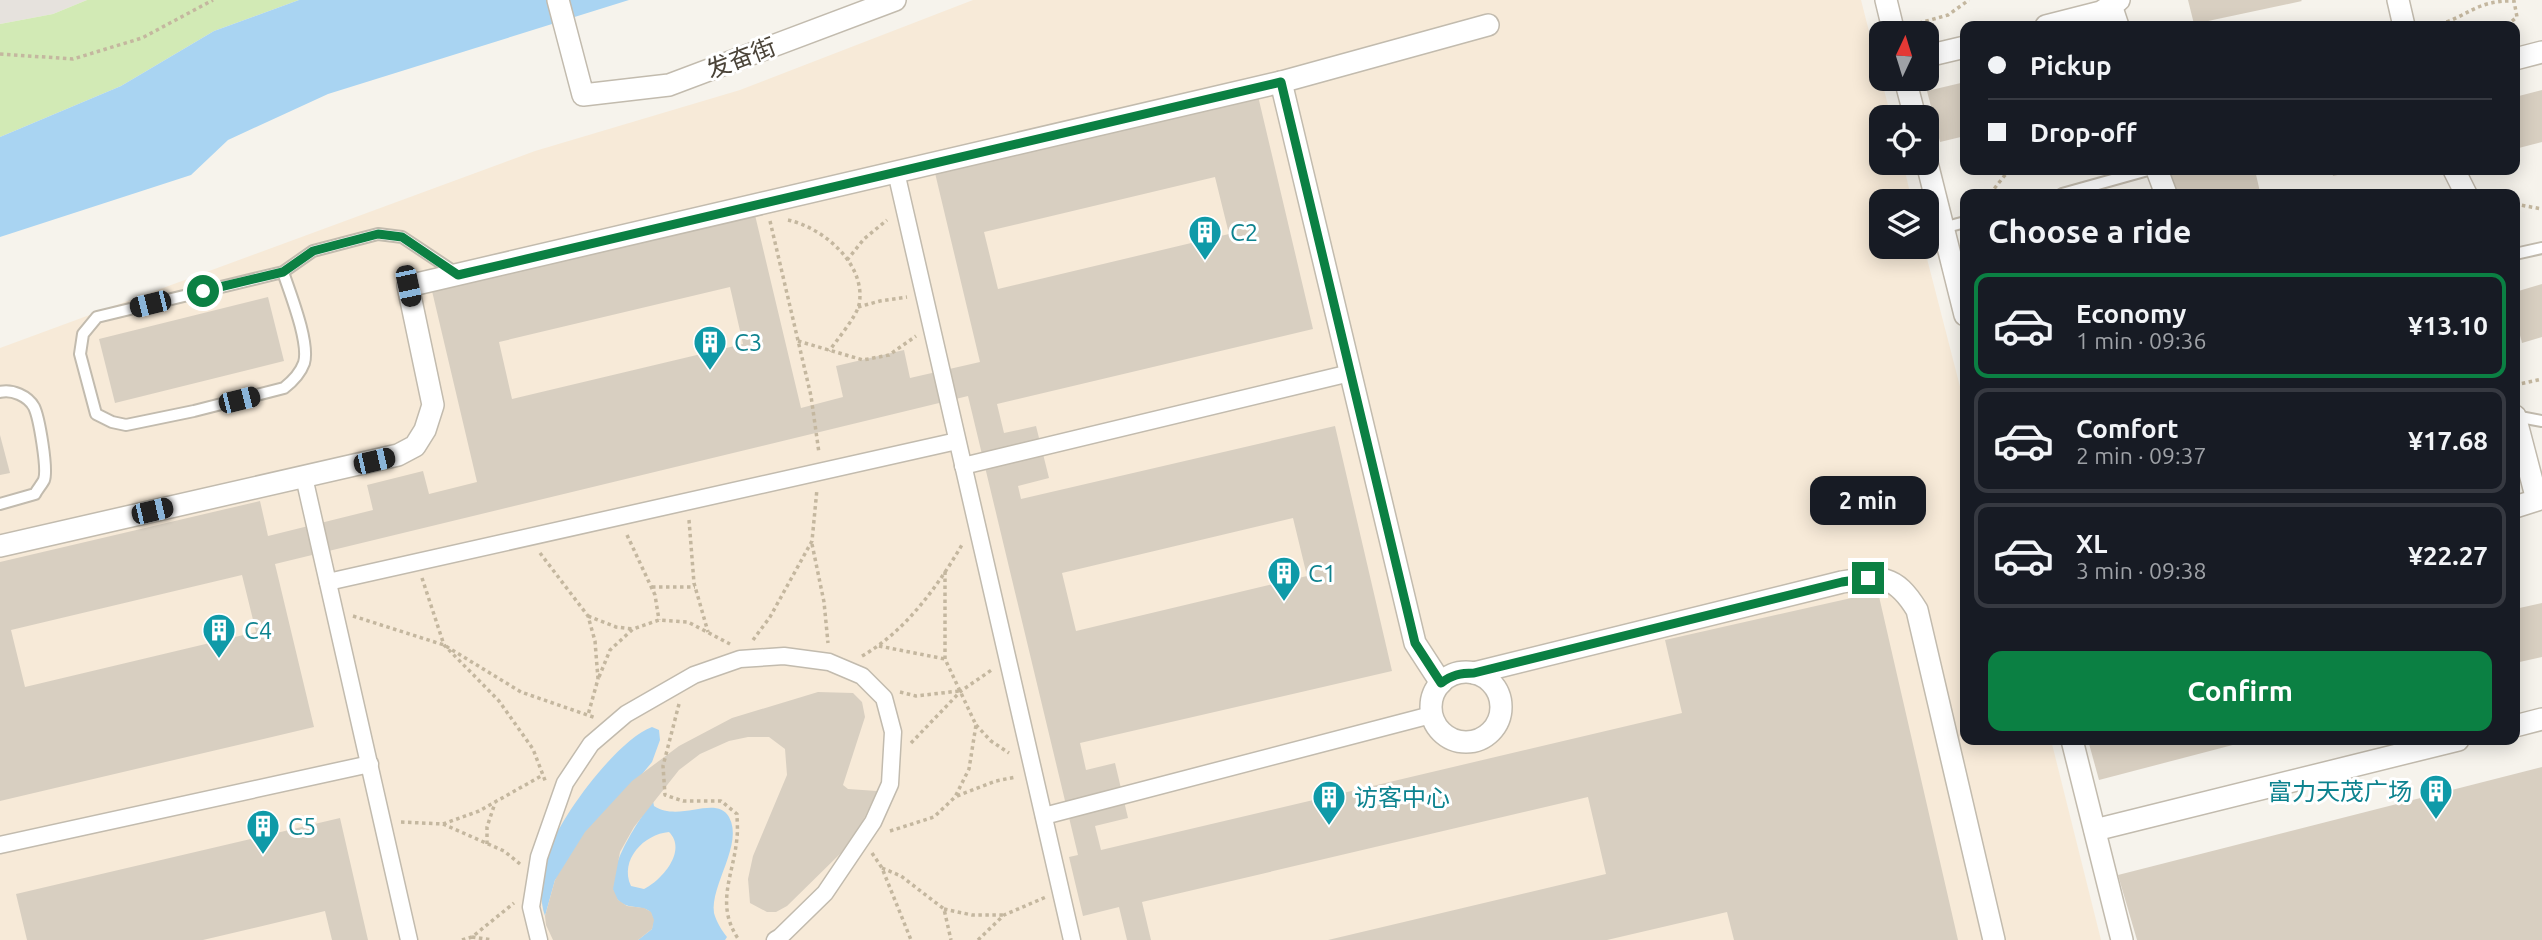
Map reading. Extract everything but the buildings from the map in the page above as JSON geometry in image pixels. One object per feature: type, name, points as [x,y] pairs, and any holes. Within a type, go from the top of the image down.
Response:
[{"type":"street","name":"发奋街","points":[[558,0],[583,95],[669,85],[895,0]]},
{"type":"street","points":[[1886,0],[1891,21]]},
{"type":"street","points":[[2398,0],[2403,21]]},
{"type":"street","points":[[2066,21],[2101,12],[2115,2],[2117,21]]},
{"type":"street","points":[[0,546],[398,455],[415,446],[425,430],[433,405],[408,286],[1281,82],[1488,24]]},
{"type":"street","points":[[1939,53],[1960,48]]},
{"type":"street","points":[[2520,58],[2542,52]]},
{"type":"street","points":[[1281,82],[1415,643],[1441,683]]},
{"type":"street","points":[[896,172],[1072,940]]},
{"type":"street","points":[[1930,175],[1960,295]]},
{"type":"street","points":[[963,466],[1350,373]]},
{"type":"street","points":[[2520,433],[2540,500],[2520,506]]},
{"type":"street","points":[[328,582],[957,441]]},
{"type":"street","points":[[304,477],[409,940]]},
{"type":"street","points":[[1474,673],[1494,686],[1500,697],[1501,709],[1493,730],[1474,742],[1452,740],[1443,734],[1431,715],[1434,693],[1450,676],[1474,673],[1842,582],[1868,578],[1889,580],[1906,593],[1917,610],[1994,940]]},
{"type":"street","points":[[539,940],[531,907],[539,857],[565,783],[591,744],[626,714],[684,681],[742,656],[784,656],[836,665],[862,676],[884,698],[893,732],[890,784],[873,822],[825,893],[775,940]]},
{"type":"street","points":[[1044,816],[1431,715]]},
{"type":"street","points":[[2520,725],[2542,719]]},
{"type":"street","points":[[2073,745],[2122,940]]},
{"type":"street","points":[[2095,830],[2438,745]]},
{"type":"street","points":[[0,845],[370,764]]},
{"type":"lane","points":[[2080,189],[2130,175]]},
{"type":"lane","points":[[1943,228],[1960,223]]},
{"type":"lane","points":[[283,272],[303,341],[305,360],[295,379],[284,388],[127,425],[112,422],[96,414],[80,354],[83,334],[96,317],[283,272],[313,251],[378,234],[402,237],[458,275]]},
{"type":"lane","points":[[2520,253],[2542,248]]},
{"type":"lane","points":[[0,392],[6,390],[22,395],[34,407],[46,463],[44,480],[34,494],[0,504]]},
{"type":"lane","points":[[2520,417],[2542,421]]},
{"type":"path","points":[[0,54],[73,59],[142,38],[213,0]]},
{"type":"path","points":[[1929,21],[1948,15],[1969,0]]},
{"type":"path","points":[[2450,21],[2463,17],[2467,11],[2484,3],[2514,1],[2517,17],[2512,21]]},
{"type":"path","points":[[1994,189],[2005,175]]},
{"type":"path","points":[[2520,205],[2542,209]]},
{"type":"path","points":[[847,260],[864,239],[904,206]]},
{"type":"path","points":[[828,351],[858,307],[860,285],[840,248],[804,224],[769,216],[811,396],[819,454],[811,541],[836,665],[879,646],[924,601],[976,520]]},
{"type":"path","points":[[858,307],[924,295]]},
{"type":"path","points":[[798,341],[863,360],[889,355],[918,334],[930,320]]},
{"type":"path","points":[[2520,384],[2542,379]]},
{"type":"path","points":[[686,502],[695,587],[708,632]]},
{"type":"path","points":[[619,517],[655,594],[659,620]]},
{"type":"path","points":[[528,537],[588,616],[595,641],[598,679]]},
{"type":"path","points":[[588,715],[610,650],[633,629],[659,620],[688,622],[708,632],[742,656],[769,617],[811,541]]},
{"type":"path","points":[[418,562],[444,645],[499,701],[533,749],[556,808]]},
{"type":"path","points":[[945,570],[945,659],[976,724],[991,741],[1032,766]]},
{"type":"path","points":[[652,587],[695,587]]},
{"type":"path","points":[[335,610],[444,645],[521,692],[614,724]]},
{"type":"path","points":[[588,616],[616,627],[633,629]]},
{"type":"path","points":[[879,646],[945,659]]},
{"type":"path","points":[[891,761],[930,725],[961,691],[1007,659]]},
{"type":"path","points":[[684,681],[663,766],[665,795],[683,801],[721,802],[737,814],[737,836],[725,897],[731,928],[739,940]]},
{"type":"path","points":[[874,687],[916,695],[961,691]]},
{"type":"path","points":[[911,940],[882,868],[862,839],[934,817],[955,797],[969,769],[976,724]]},
{"type":"path","points":[[955,797],[1032,766]]},
{"type":"path","points":[[443,824],[495,803],[543,775]]},
{"type":"path","points":[[487,844],[488,827],[495,803]]},
{"type":"path","points":[[382,821],[443,824],[504,851],[535,877],[519,899],[472,937],[462,940]]},
{"type":"path","points":[[882,868],[901,876],[944,909],[972,915],[1004,915]]},
{"type":"path","points":[[978,940],[1004,915],[1061,890]]},
{"type":"path","points":[[944,909],[951,940]]},
{"type":"path","points":[[472,937],[492,940]]},
{"type":"shaded area","points":[[0,0],[87,0],[53,14],[0,24]]},
{"type":"shaded area","points":[[973,0],[1861,0],[1869,31],[1869,91],[1884,91],[1888,105],[1869,105],[1869,175],[1906,175],[1909,189],[1869,189],[1869,259],[1927,259],[1960,387],[1960,745],[2052,745],[2101,940],[0,940],[0,348],[535,151],[740,90]]},
{"type":"green space","points":[[87,0],[299,0],[214,31],[121,86],[0,137],[0,24],[53,14]]},
{"type":"water","points":[[299,0],[629,0],[328,94],[228,140],[191,175],[0,237],[0,137],[121,86],[214,31]]},
{"type":"water","points":[[652,727],[659,730],[660,740],[652,762],[555,880],[545,916],[541,892],[544,866],[555,836],[577,800],[607,763],[638,734]]},
{"type":"water","points":[[653,801],[654,806],[664,810],[675,812],[715,808],[729,817],[732,828],[730,852],[714,902],[714,913],[727,937],[725,940],[638,940],[652,929],[651,913],[642,908],[622,904],[613,889],[613,877],[623,848]],"holes":[[[669,832],[674,840],[674,856],[658,879],[644,889],[631,886],[628,867],[636,850],[660,834]]]},
{"type":"place","name":"C2","points":[[1205,262]]},
{"type":"place","name":"C3","points":[[710,372]]},
{"type":"place","name":"C1","points":[[1284,603]]},
{"type":"place","name":"C4","points":[[219,660]]},
{"type":"place","name":"富力天茂广场","points":[[2436,821]]},
{"type":"place","name":"访客中心","points":[[1329,827]]},
{"type":"place","name":"C5","points":[[263,856]]},
{"type":"route","points":[[203,291],[283,272],[313,251],[378,234],[402,237],[458,275],[1281,82],[1415,643],[1441,683],[1450,676],[1462,673],[1474,673],[1842,582],[1868,578]]}]
